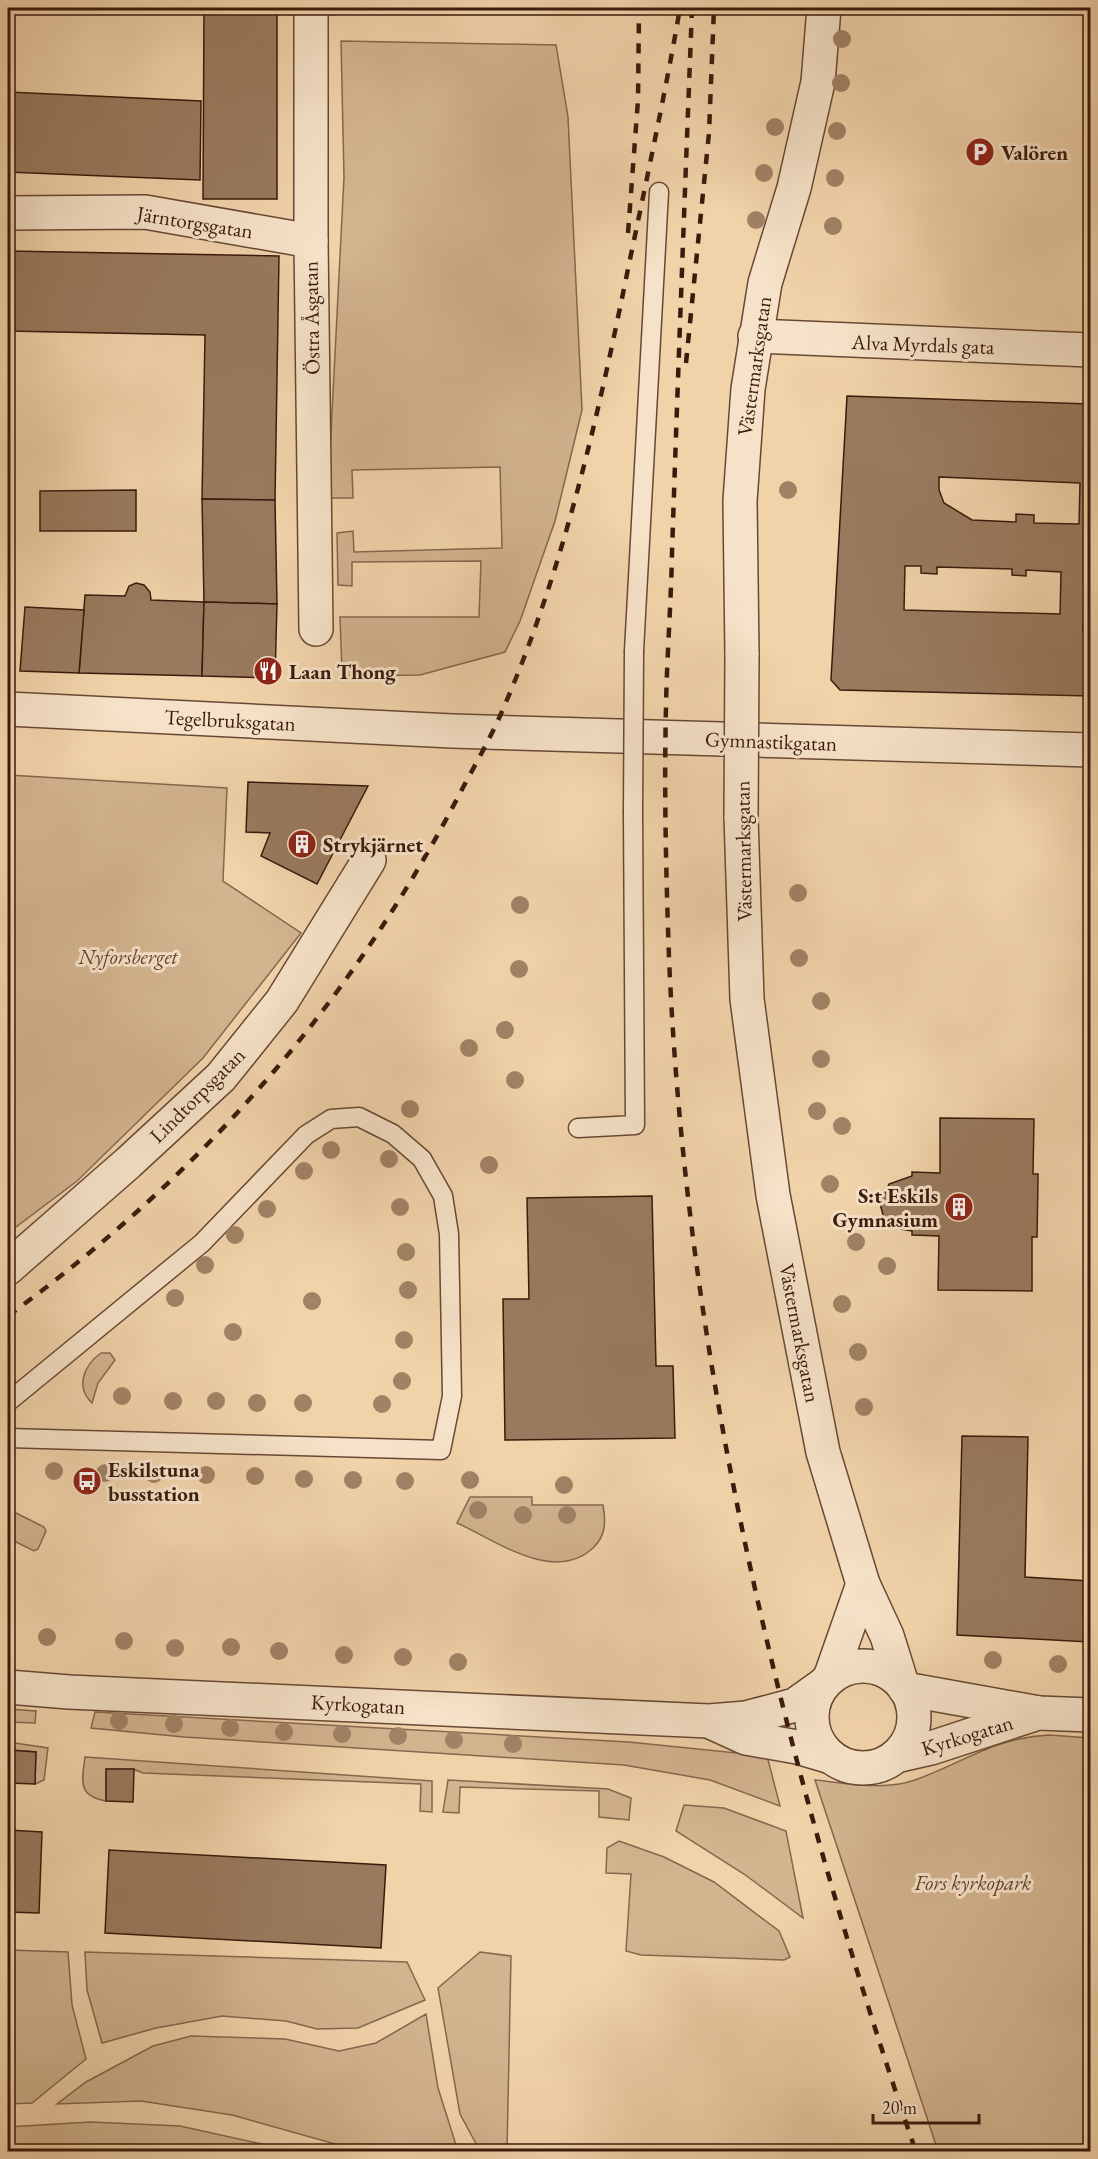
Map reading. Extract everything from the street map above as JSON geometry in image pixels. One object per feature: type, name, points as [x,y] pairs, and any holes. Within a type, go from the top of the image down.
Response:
[{"type":"street","name":"Östra Åsgatan","points":[[311,8],[310,241],[316,629]]},
{"type":"street","name":"Västermarksgatan","points":[[824,8],[818,82],[794,188],[765,283],[755,336],[740,501],[741,816],[747,999],[773,1195],[823,1452],[862,1584],[887,1636],[904,1687]]},
{"type":"street","name":"Järntorgsgatan","points":[[8,213],[145,212],[310,241]]},
{"type":"street","name":"Alva Myrdals gata","points":[[755,336],[1090,350]]},
{"type":"street","name":"Tegelbruksgatan","points":[[8,709],[452,731]]},
{"type":"street","name":"Gymnastikgatan","points":[[452,731],[1090,750]]},
{"type":"street","name":"Lindtorpsgatan","points":[[8,1268],[128,1163],[221,1077],[282,1001],[369,860]]},
{"type":"street","points":[[826,1682],[847,1669],[866,1666],[886,1671],[904,1687],[912,1702],[913,1725],[903,1749],[879,1766],[859,1768],[849,1766],[831,1757],[818,1742],[812,1724],[813,1703],[826,1682],[862,1584]]},
{"type":"street","name":"Kyrkogatan","points":[[8,1687],[69,1692],[709,1722],[746,1718],[795,1706],[826,1682]]},
{"type":"street","name":"Kyrkogatan","points":[[904,1687],[1039,1713],[1090,1715]]},
{"type":"street","name":"Kyrkogatan","points":[[896,1756],[931,1748],[1039,1713]]},
{"type":"street","name":"Kyrkogatan","points":[[709,1722],[746,1738],[797,1747],[831,1757]]},
{"type":"lane","points":[[578,1128],[634,1125],[634,651],[659,192]]},
{"type":"lane","points":[[8,1402],[202,1243],[306,1135],[331,1119],[359,1117],[393,1134],[422,1159],[442,1196],[449,1234],[452,1396],[441,1450],[8,1438]]},
{"type":"green space","points":[[341,41],[556,45],[568,117],[582,410],[555,521],[520,621],[505,652],[420,675],[346,676],[342,671],[340,617],[479,617],[481,561],[352,562],[352,586],[338,585],[337,533],[353,531],[354,552],[502,548],[500,467],[352,470],[353,498],[330,498],[330,453],[344,177]]},
{"type":"green space","name":"Nyforsberget","points":[[8,775],[227,788],[223,881],[301,933],[203,1058],[77,1181],[8,1233]]},
{"type":"green space","points":[[101,1353],[110,1353],[115,1360],[98,1383],[92,1403],[84,1390],[84,1376],[90,1364]]},
{"type":"green space","points":[[470,1497],[532,1497],[532,1505],[603,1505],[605,1522],[603,1533],[593,1548],[578,1558],[561,1562],[543,1561],[525,1556],[457,1523]]},
{"type":"green space","points":[[8,1509],[44,1527],[46,1531],[38,1549],[34,1551],[8,1538]]},
{"type":"green space","points":[[8,1709],[36,1711],[35,1723],[8,1722]]},
{"type":"green space","points":[[95,1712],[629,1742],[767,1756],[780,1806],[710,1780],[624,1765],[184,1737],[91,1728]]},
{"type":"green space","name":"Fors kyrkopark","points":[[1049,1735],[1090,1738],[1090,2151],[938,2151],[815,1780],[878,1786],[903,1783],[933,1773],[995,1746],[1029,1737]]},
{"type":"green space","points":[[8,1742],[48,1748],[44,1780],[35,1784],[36,1752],[10,1750],[8,1756]]},
{"type":"green space","points":[[85,1757],[432,1781],[432,1812],[420,1811],[421,1784],[143,1773],[133,1769],[106,1769],[106,1801],[97,1799],[86,1791],[83,1780]]},
{"type":"green space","points":[[448,1780],[608,1789],[631,1798],[629,1820],[599,1817],[599,1791],[460,1787],[459,1813],[443,1812]]},
{"type":"green space","points":[[684,1805],[724,1808],[786,1831],[803,1918],[744,1874],[676,1831]]},
{"type":"green space","points":[[619,1841],[664,1857],[714,1882],[779,1931],[790,1957],[784,1960],[641,1955],[626,1951],[631,1874],[606,1873],[607,1848]]},
{"type":"green space","points":[[8,1950],[68,1952],[72,2005],[86,2059],[32,2103],[8,2104]]},
{"type":"green space","points":[[85,1952],[407,1962],[425,2000],[358,2028],[317,2029],[286,2021],[222,2016],[156,2028],[102,2043],[87,1990]]},
{"type":"green space","points":[[480,1952],[511,1956],[507,2151],[480,2151],[460,2114],[438,1988]]},
{"type":"green space","points":[[426,2014],[438,2088],[456,2145],[461,2151],[360,2151],[232,2115],[141,2101],[57,2104],[86,2082],[153,2046],[191,2036],[285,2039],[339,2051],[376,2043]]},
{"type":"green space","points":[[90,2122],[180,2126],[294,2151],[8,2151],[8,2127]]},
{"type":"building","points":[[204,8],[277,8],[277,199],[203,199]]},
{"type":"building","points":[[8,92],[201,101],[200,180],[8,172]]},
{"type":"building","points":[[8,251],[279,256],[275,500],[202,499],[205,335],[8,331]]},
{"type":"building","points":[[847,396],[1090,404],[1090,597],[1084,597],[1083,631],[1090,631],[1090,696],[840,690],[831,680]],"holes":[[[939,477],[1080,483],[1079,524],[1034,523],[1034,515],[1016,514],[1016,522],[972,520],[944,503],[939,490]],[[905,566],[921,566],[921,573],[937,574],[937,567],[1012,569],[1012,575],[1026,576],[1026,570],[1061,572],[1060,614],[904,610]]]},
{"type":"building","points":[[136,490],[136,531],[40,531],[40,491]]},
{"type":"building","points":[[202,499],[275,500],[277,604],[204,602]]},
{"type":"building","points":[[136,583],[144,585],[150,592],[151,600],[204,602],[202,676],[79,673],[85,595],[125,596],[129,586]]},
{"type":"building","points":[[204,602],[277,604],[275,678],[202,676]]},
{"type":"building","points":[[25,607],[84,610],[79,673],[20,671]]},
{"type":"building","name":"Strykjärnet","points":[[248,782],[368,786],[317,884],[261,856],[270,833],[246,832]]},
{"type":"building","name":"S:t Eskils Gymnasium","points":[[940,1118],[1034,1119],[1033,1174],[1038,1174],[1038,1181],[1037,1237],[1032,1237],[1032,1291],[938,1290],[939,1236],[912,1235],[912,1231],[895,1228],[884,1218],[880,1204],[889,1184],[912,1176],[912,1172],[940,1173]]},
{"type":"building","points":[[652,1196],[656,1366],[673,1366],[675,1438],[505,1440],[503,1299],[529,1299],[527,1198]]},
{"type":"building","points":[[962,1436],[1028,1437],[1025,1577],[1090,1581],[1090,1642],[957,1635]]},
{"type":"building","points":[[10,1750],[36,1752],[35,1784],[8,1783]]},
{"type":"building","points":[[106,1769],[134,1769],[133,1802],[106,1801]]},
{"type":"building","points":[[8,1830],[42,1832],[39,1913],[8,1912]]},
{"type":"building","points":[[109,1850],[386,1865],[381,1948],[105,1933]]},
{"type":"railway","points":[[628,233],[638,100],[639,8]]},
{"type":"railway","points":[[8,1316],[78,1262],[144,1205],[206,1146],[264,1083],[318,1017],[368,948],[415,874],[490,736],[522,662],[542,607],[576,496],[604,383],[662,106],[680,8]]},
{"type":"railway","points":[[692,8],[665,737],[669,957],[679,1110],[696,1262],[720,1413],[749,1563],[784,1712],[824,1860],[868,2007],[916,2152]]},
{"type":"railway","points":[[686,363],[709,133],[714,8]]},
{"type":"place","name":"Valören","points":[[980,152]]},
{"type":"place","name":"Laan Thong","points":[[268,671]]},
{"type":"place","name":"Strykjärnet","points":[[302,844]]},
{"type":"place","name":"S:t Eskils Gymnasium","points":[[959,1207]]},
{"type":"place","name":"Eskilstuna busstation","points":[[87,1481]]}]
